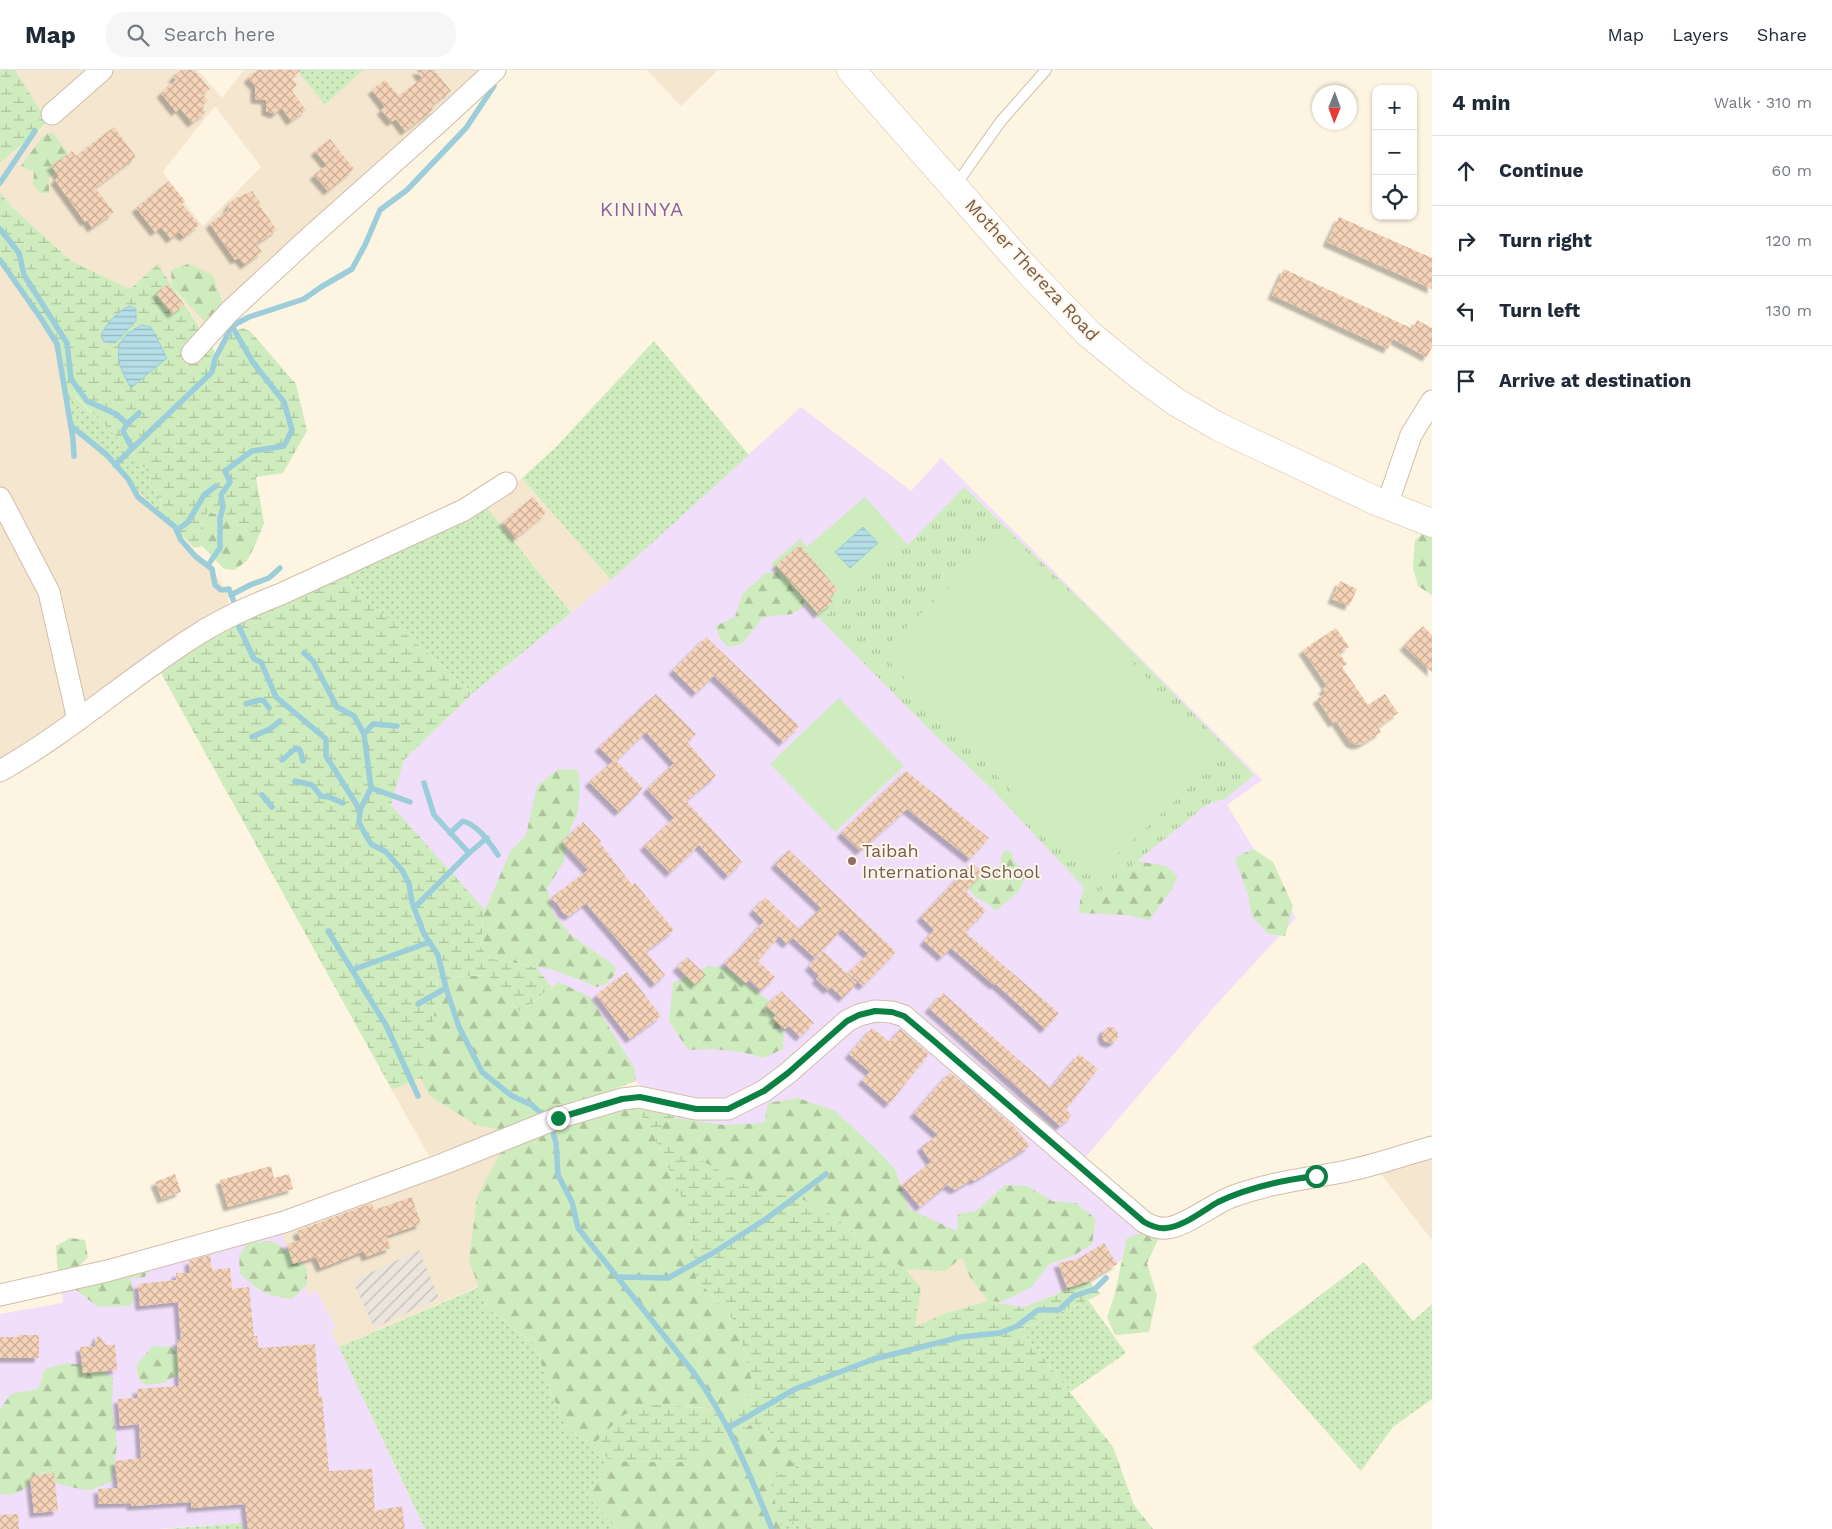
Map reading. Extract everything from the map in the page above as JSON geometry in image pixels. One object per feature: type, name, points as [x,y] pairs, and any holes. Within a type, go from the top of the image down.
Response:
[{"type":"street","points":[[52,114],[102,70]]},
{"type":"street","points":[[192,353],[229,312],[495,70]]},
{"type":"street","name":"Mother Thereza Road","points":[[852,70],[1028,271],[1089,334],[1139,375],[1176,402],[1219,427],[1387,505],[1432,523]]},
{"type":"street","points":[[1387,505],[1411,435],[1432,401]]},
{"type":"street","points":[[0,771],[23,758],[78,720],[192,638],[253,605],[464,510],[506,482]]},
{"type":"street","points":[[0,498],[49,592],[78,720]]},
{"type":"street","points":[[0,1295],[107,1271],[284,1222],[558,1118],[622,1099],[640,1097],[696,1109],[728,1109],[764,1091],[788,1073],[847,1021],[859,1015],[875,1011],[892,1012],[904,1016],[1144,1222],[1153,1227],[1167,1228],[1184,1222],[1219,1202],[1254,1188],[1293,1179],[1348,1170],[1432,1147]]},
{"type":"lane","points":[[955,186],[1001,121],[1046,70]]},
{"type":"shaded area","points":[[15,70],[91,70],[40,109]]},
{"type":"shaded area","points":[[115,70],[198,70],[222,98],[244,70],[297,70],[325,105],[362,70],[485,70],[201,328],[158,265],[130,289],[71,261],[10,205],[0,192],[0,163]],"holes":[[[215,106],[261,167],[203,226],[169,182],[163,171]]]},
{"type":"shaded area","points":[[647,70],[718,70],[681,106]]},
{"type":"shaded area","points":[[0,262],[57,344],[71,426],[128,479],[212,569],[227,593],[230,607],[70,721],[0,760]]},
{"type":"shaded area","name":"Taibah International School","points":[[801,407],[911,491],[941,458],[1262,780],[1227,805],[1296,918],[1215,1006],[1084,1159],[1146,1236],[1117,1264],[1089,1281],[1022,1307],[988,1301],[969,1275],[962,1257],[905,1269],[874,1249],[832,1215],[796,1196],[762,1194],[707,1164],[676,1118],[643,1089],[391,805],[404,760],[473,693],[606,584]]},
{"type":"shaded area","points":[[522,478],[611,580],[571,613],[486,506]]},
{"type":"shaded area","points":[[420,1078],[503,1130],[429,1156],[392,1090]]},
{"type":"shaded area","points":[[503,1148],[534,1262],[339,1347],[331,1330],[335,1328],[317,1291],[309,1294],[293,1264],[281,1229]]},
{"type":"shaded area","points":[[1432,1153],[1432,1240],[1377,1169]]},
{"type":"shaded area","points":[[281,1229],[293,1264],[309,1294],[317,1291],[336,1328],[331,1330],[425,1529],[243,1529],[242,1523],[159,1529],[0,1529],[0,1314],[63,1303],[62,1288]]},
{"type":"shaded area","points":[[419,1250],[439,1298],[374,1328],[353,1281]]},
{"type":"shaded area","points":[[962,1257],[969,1275],[988,1301],[946,1313],[915,1328],[905,1269]]},
{"type":"green space","points":[[0,70],[15,70],[48,122],[0,163]]},
{"type":"green space","points":[[297,70],[363,70],[325,105]]},
{"type":"green space","points":[[52,132],[70,156],[49,178],[49,193],[40,193],[33,184],[34,171],[21,166],[43,136]]},
{"type":"green space","points":[[0,192],[10,205],[71,261],[130,289],[158,264],[219,359],[226,336],[242,328],[250,331],[296,384],[307,431],[283,473],[256,477],[264,523],[256,543],[236,519],[207,512],[199,533],[202,546],[194,548],[160,512],[161,500],[146,470],[123,443],[76,397],[67,402],[57,344],[0,260]]},
{"type":"green space","points":[[188,264],[212,274],[224,306],[205,322],[172,286],[171,270]]},
{"type":"green space","points":[[654,341],[749,455],[611,580],[522,478],[557,446]]},
{"type":"green space","points":[[75,397],[123,443],[146,470],[161,500],[160,512],[71,426],[67,402]]},
{"type":"green space","points":[[964,487],[1096,615],[1254,775],[1226,798],[1206,805],[1093,897],[991,788],[934,734],[821,620],[908,545]]},
{"type":"green space","points":[[865,497],[908,545],[821,620],[771,564],[800,539],[807,547]]},
{"type":"green space","points":[[486,506],[571,613],[473,693],[341,577]]},
{"type":"green space","points":[[207,512],[236,519],[256,543],[247,561],[234,570],[224,569],[202,546],[199,533]]},
{"type":"green space","points":[[1008,532],[1222,757],[1093,877],[880,652]]},
{"type":"green space","points":[[1425,532],[1432,535],[1432,595],[1418,586],[1413,568],[1415,540]]},
{"type":"green space","points":[[782,572],[803,588],[804,607],[792,614],[763,617],[742,644],[728,647],[719,637],[716,626],[735,617],[743,593],[766,573]]},
{"type":"green space","points":[[341,577],[473,693],[404,760],[391,805],[485,910],[481,948],[492,959],[536,967],[552,987],[520,1012],[488,975],[437,978],[433,1027],[420,1078],[392,1090],[161,673],[190,647],[249,614]]},
{"type":"green space","points":[[839,698],[904,766],[835,832],[770,764]]},
{"type":"green space","points":[[558,769],[578,770],[580,788],[578,812],[567,837],[564,861],[547,889],[553,913],[571,935],[615,966],[615,974],[607,983],[597,987],[554,970],[492,959],[481,948],[483,915],[510,852],[526,835],[537,786]]},
{"type":"green space","points":[[1253,849],[1273,862],[1293,906],[1285,936],[1268,934],[1252,916],[1248,895],[1235,858]]},
{"type":"green space","points":[[1005,850],[1012,852],[1013,860],[1027,874],[1019,891],[997,910],[977,898],[966,887],[968,880],[1000,866],[1002,854]]},
{"type":"green space","points":[[1136,861],[1166,866],[1178,876],[1172,889],[1149,920],[1127,915],[1079,913],[1080,901],[1085,885]]},
{"type":"green space","points":[[708,966],[727,968],[768,1000],[784,1035],[783,1049],[763,1058],[726,1050],[688,1050],[669,1021],[673,983]]},
{"type":"green space","points":[[488,975],[520,1012],[559,982],[590,997],[634,1067],[636,1081],[596,1096],[574,1101],[503,1130],[476,1125],[430,1096],[420,1078],[433,1027],[437,978]]},
{"type":"green space","points":[[798,1098],[835,1111],[876,1149],[895,1169],[909,1209],[957,1231],[958,1214],[976,1211],[1005,1185],[1027,1186],[1052,1201],[1076,1203],[1096,1219],[1092,1244],[1073,1256],[1049,1264],[1032,1287],[1001,1302],[988,1301],[970,1277],[962,1257],[945,1271],[905,1269],[874,1249],[832,1215],[796,1196],[762,1194],[662,1139],[662,1123],[676,1118],[724,1125],[764,1123],[768,1103]]},
{"type":"green space","points":[[622,1107],[646,1119],[689,1213],[696,1278],[737,1324],[755,1392],[734,1410],[680,1406],[622,1416],[593,1445],[568,1430],[552,1395],[534,1344],[487,1308],[469,1261],[477,1197],[503,1148]]},
{"type":"green space","points":[[622,1107],[671,1113],[676,1118],[662,1123],[663,1139],[762,1194],[796,1196],[832,1215],[874,1249],[905,1269],[921,1288],[915,1327],[946,1313],[988,1301],[1023,1307],[1055,1295],[1067,1288],[1089,1281],[1101,1294],[1021,1330],[1113,1447],[1134,1505],[1153,1529],[807,1529],[793,1522],[781,1526],[768,1471],[790,1476],[796,1468],[768,1429],[753,1423],[694,1462],[611,1461],[593,1445],[622,1416],[645,1404],[734,1410],[755,1392],[737,1324],[696,1278],[689,1213],[646,1119]]},
{"type":"green space","points":[[1149,1231],[1158,1240],[1147,1263],[1157,1296],[1149,1332],[1115,1335],[1107,1317],[1114,1297],[1127,1238]]},
{"type":"green space","points":[[70,1238],[85,1240],[88,1257],[73,1272],[149,1268],[145,1277],[131,1278],[135,1300],[129,1306],[98,1307],[58,1276],[56,1246]]},
{"type":"green space","points":[[272,1241],[298,1257],[307,1269],[307,1285],[292,1299],[263,1292],[240,1274],[239,1255],[248,1243]]},
{"type":"green space","points":[[1364,1262],[1413,1321],[1432,1304],[1432,1399],[1393,1427],[1361,1471],[1252,1347]]},
{"type":"green space","points":[[479,1287],[487,1308],[534,1344],[552,1395],[568,1430],[593,1445],[611,1461],[586,1494],[617,1529],[425,1529],[339,1347]]},
{"type":"green space","points":[[1088,1300],[1126,1353],[1070,1392],[1021,1330]]},
{"type":"green space","points":[[153,1346],[171,1347],[182,1357],[183,1371],[164,1383],[145,1385],[138,1377],[136,1365]]},
{"type":"green space","points":[[67,1363],[98,1367],[113,1378],[112,1407],[117,1445],[112,1481],[91,1490],[80,1489],[51,1482],[42,1472],[18,1492],[6,1495],[0,1493],[0,1409],[11,1394],[38,1389],[45,1369]]},
{"type":"green space","points":[[753,1423],[793,1435],[807,1457],[790,1477],[768,1471],[782,1529],[617,1529],[586,1494],[611,1461],[694,1462]]},
{"type":"green space","points":[[793,1522],[807,1529],[782,1529],[781,1526]]},
{"type":"green space","points":[[242,1523],[243,1529],[166,1529]]},
{"type":"water","points":[[130,306],[136,309],[136,321],[115,343],[104,342],[101,335],[106,326],[117,314]]},
{"type":"water","points":[[142,325],[151,327],[167,358],[131,388],[121,369],[118,356],[119,349],[121,342],[127,334]]},
{"type":"water","points":[[863,527],[878,543],[850,568],[835,552]]},
{"type":"building","points":[[181,70],[194,70],[210,89],[203,95],[208,101],[202,106],[206,112],[192,123],[180,108],[176,112],[161,93],[176,80],[173,77]]},
{"type":"building","points":[[257,70],[301,70],[291,78],[297,85],[291,90],[306,110],[291,121],[282,108],[275,114],[266,111],[266,100],[255,99],[255,86],[248,78]]},
{"type":"building","points":[[416,70],[434,70],[451,91],[431,106],[434,109],[405,131],[396,119],[391,122],[381,110],[385,107],[372,90],[385,80],[399,96],[422,78]]},
{"type":"building","points":[[114,127],[136,157],[95,188],[114,212],[92,228],[87,220],[85,222],[55,180],[59,176],[51,166],[72,151],[76,156]]},
{"type":"building","points":[[330,139],[354,169],[328,191],[314,175],[327,165],[315,151]]},
{"type":"building","points":[[169,181],[185,201],[182,204],[199,225],[184,237],[179,232],[171,239],[161,227],[155,232],[136,208]]},
{"type":"building","points":[[252,191],[261,204],[259,205],[277,230],[256,244],[262,252],[245,265],[239,258],[235,260],[210,224],[227,211],[234,199]]},
{"type":"building","points":[[1339,217],[1432,258],[1432,289],[1327,242]]},
{"type":"building","points":[[1284,269],[1413,329],[1417,320],[1432,328],[1432,347],[1427,357],[1393,339],[1388,349],[1272,295]]},
{"type":"building","points":[[168,284],[184,305],[172,314],[156,293]]},
{"type":"building","points":[[533,497],[546,513],[516,538],[503,522]]},
{"type":"building","points":[[800,545],[838,590],[829,597],[833,602],[818,614],[776,565]]},
{"type":"building","points":[[1340,581],[1357,589],[1349,606],[1332,599]]},
{"type":"building","points":[[1423,626],[1432,635],[1432,672],[1404,646]]},
{"type":"building","points":[[1336,628],[1349,647],[1339,653],[1347,664],[1342,667],[1368,705],[1385,694],[1398,713],[1378,727],[1381,732],[1362,744],[1356,745],[1350,742],[1336,721],[1333,723],[1317,699],[1326,693],[1323,689],[1327,686],[1303,650]]},
{"type":"building","points":[[706,637],[799,726],[783,742],[714,676],[696,693],[673,670]]},
{"type":"building","points":[[656,694],[696,734],[687,742],[716,776],[686,801],[742,862],[728,876],[699,845],[670,873],[644,846],[674,818],[647,789],[674,763],[646,732],[616,761],[643,788],[619,812],[589,782],[613,761],[599,747]]},
{"type":"building","points":[[906,771],[989,838],[970,859],[907,809],[860,851],[841,833]]},
{"type":"building","points":[[583,822],[601,841],[600,843],[632,885],[635,883],[674,930],[646,952],[665,975],[655,984],[586,903],[569,916],[563,913],[551,898],[588,870],[562,842]]},
{"type":"building","points":[[789,850],[896,952],[863,986],[848,973],[868,954],[842,929],[815,958],[793,938],[787,944],[779,936],[758,961],[775,977],[761,991],[749,980],[746,983],[724,963],[764,921],[753,910],[765,897],[799,929],[821,908],[775,864]]},
{"type":"building","points":[[972,863],[983,873],[965,891],[986,911],[965,932],[1059,1013],[1045,1029],[996,984],[994,985],[951,948],[942,957],[924,941],[934,930],[921,917]]},
{"type":"building","points":[[823,951],[857,983],[843,998],[831,987],[828,990],[816,979],[819,976],[809,966]]},
{"type":"building","points":[[687,957],[706,975],[695,985],[677,967]]},
{"type":"building","points":[[627,972],[661,1016],[630,1039],[596,995]]},
{"type":"building","points":[[781,991],[814,1023],[800,1037],[789,1026],[785,1029],[773,1018],[776,1015],[766,1006]]},
{"type":"building","points":[[943,993],[1051,1088],[1079,1054],[1098,1069],[1066,1109],[1072,1116],[1060,1126],[929,1008]]},
{"type":"building","points":[[1107,1027],[1113,1027],[1118,1032],[1116,1041],[1107,1043],[1102,1038],[1102,1032]]},
{"type":"building","points":[[872,1028],[890,1042],[900,1029],[929,1054],[889,1104],[862,1080],[870,1072],[849,1054]]},
{"type":"building","points":[[950,1072],[1013,1126],[1030,1146],[974,1181],[973,1179],[955,1190],[947,1185],[920,1207],[902,1185],[931,1162],[921,1147],[938,1135],[914,1113]]},
{"type":"building","points":[[271,1166],[274,1178],[289,1174],[293,1189],[228,1207],[220,1180]]},
{"type":"building","points":[[175,1174],[181,1192],[162,1199],[155,1182]]},
{"type":"building","points":[[412,1197],[421,1224],[386,1236],[391,1248],[366,1257],[364,1251],[321,1268],[316,1257],[293,1264],[287,1244],[301,1240],[297,1231],[372,1203],[374,1210]]},
{"type":"building","points":[[1104,1243],[1117,1264],[1089,1281],[1067,1288],[1058,1263],[1078,1259]]},
{"type":"building","points":[[210,1255],[212,1270],[230,1268],[232,1289],[249,1287],[254,1336],[257,1336],[259,1348],[315,1344],[319,1396],[322,1396],[329,1471],[372,1469],[375,1511],[402,1506],[405,1529],[248,1529],[245,1504],[191,1508],[191,1502],[131,1506],[131,1503],[99,1504],[98,1489],[118,1488],[115,1461],[141,1458],[139,1424],[120,1426],[118,1399],[138,1398],[137,1389],[179,1386],[177,1341],[181,1340],[178,1302],[140,1306],[138,1284],[176,1280],[176,1273],[190,1273],[189,1261]]},
{"type":"building","points":[[98,1334],[106,1345],[115,1345],[117,1370],[83,1373],[80,1347],[94,1346]]},
{"type":"building","points":[[18,1335],[39,1335],[39,1358],[0,1358],[0,1337],[18,1337]]},
{"type":"building","points":[[54,1473],[58,1511],[34,1513],[30,1476]]},
{"type":"building","points":[[18,1514],[19,1529],[0,1529],[0,1515]]},
{"type":"waterway","points":[[115,465],[212,372],[215,359],[232,326],[249,317],[304,299],[352,269],[380,210],[407,190],[466,128],[494,86]]},
{"type":"waterway","points":[[0,183],[35,131]]},
{"type":"waterway","points":[[0,229],[19,253],[24,275],[67,343],[71,379],[87,401],[116,414],[127,424],[123,431],[132,448]]},
{"type":"waterway","points":[[0,260],[57,344],[73,439],[74,456]]},
{"type":"waterway","points":[[208,565],[220,548],[220,519],[223,507],[221,495],[230,482],[225,471],[252,451],[284,446],[292,430],[284,402],[252,361],[232,326]]},
{"type":"waterway","points":[[127,424],[139,413]]},
{"type":"waterway","points":[[71,426],[107,455],[128,479],[138,497],[175,527],[181,540],[195,556],[212,569],[215,585],[221,590],[229,589],[236,607]]},
{"type":"waterway","points":[[177,530],[188,522],[204,495],[216,486]]},
{"type":"waterway","points":[[231,595],[269,578],[280,568]]},
{"type":"waterway","points":[[237,617],[239,627],[254,659],[261,662],[276,697],[326,739],[326,756],[360,810],[359,823],[371,844],[386,852],[402,870],[409,884],[412,902],[424,934],[438,955],[446,988],[459,1027],[482,1072],[512,1096],[532,1105],[546,1118]]},
{"type":"waterway","points":[[304,653],[313,661],[337,707],[354,716],[364,734]]},
{"type":"waterway","points":[[246,704],[259,700],[264,701],[269,708]]},
{"type":"waterway","points":[[252,737],[270,729],[280,721]]},
{"type":"waterway","points":[[360,810],[371,788],[364,734],[373,724],[397,726]]},
{"type":"waterway","points":[[282,760],[296,748],[300,750],[303,761]]},
{"type":"waterway","points":[[295,781],[312,785],[321,796],[343,803]]},
{"type":"waterway","points":[[424,783],[434,815],[469,853]]},
{"type":"waterway","points":[[371,788],[410,802]]},
{"type":"waterway","points":[[262,795],[272,807]]},
{"type":"waterway","points":[[450,833],[463,821],[469,823],[483,835],[498,855]]},
{"type":"waterway","points":[[414,908],[469,853],[487,838]]},
{"type":"waterway","points":[[328,931],[386,1025],[418,1096]]},
{"type":"waterway","points":[[352,970],[430,942]]},
{"type":"waterway","points":[[418,1004],[446,988]]},
{"type":"waterway","points":[[551,1126],[556,1143],[558,1175],[572,1202],[578,1228],[694,1373],[706,1391],[738,1449],[772,1529]]},
{"type":"waterway","points":[[618,1277],[668,1278],[713,1253],[766,1219],[826,1174]]},
{"type":"waterway","points":[[728,1428],[795,1389],[874,1359],[961,1337],[1000,1333],[1017,1326],[1038,1310],[1059,1310],[1074,1296],[1095,1289],[1106,1278]]},
{"type":"place","name":"Taibah International School","points":[[852,861]]},
{"type":"district","name":"KININYA","points":[[642,209]]},
{"type":"route","points":[[558,1118],[582,1109],[622,1099],[640,1097],[696,1109],[728,1109],[764,1091],[788,1073],[847,1021],[859,1015],[875,1011],[892,1012],[904,1016],[1144,1222],[1153,1227],[1167,1228],[1184,1222],[1219,1202],[1254,1188],[1316,1176]]}]
